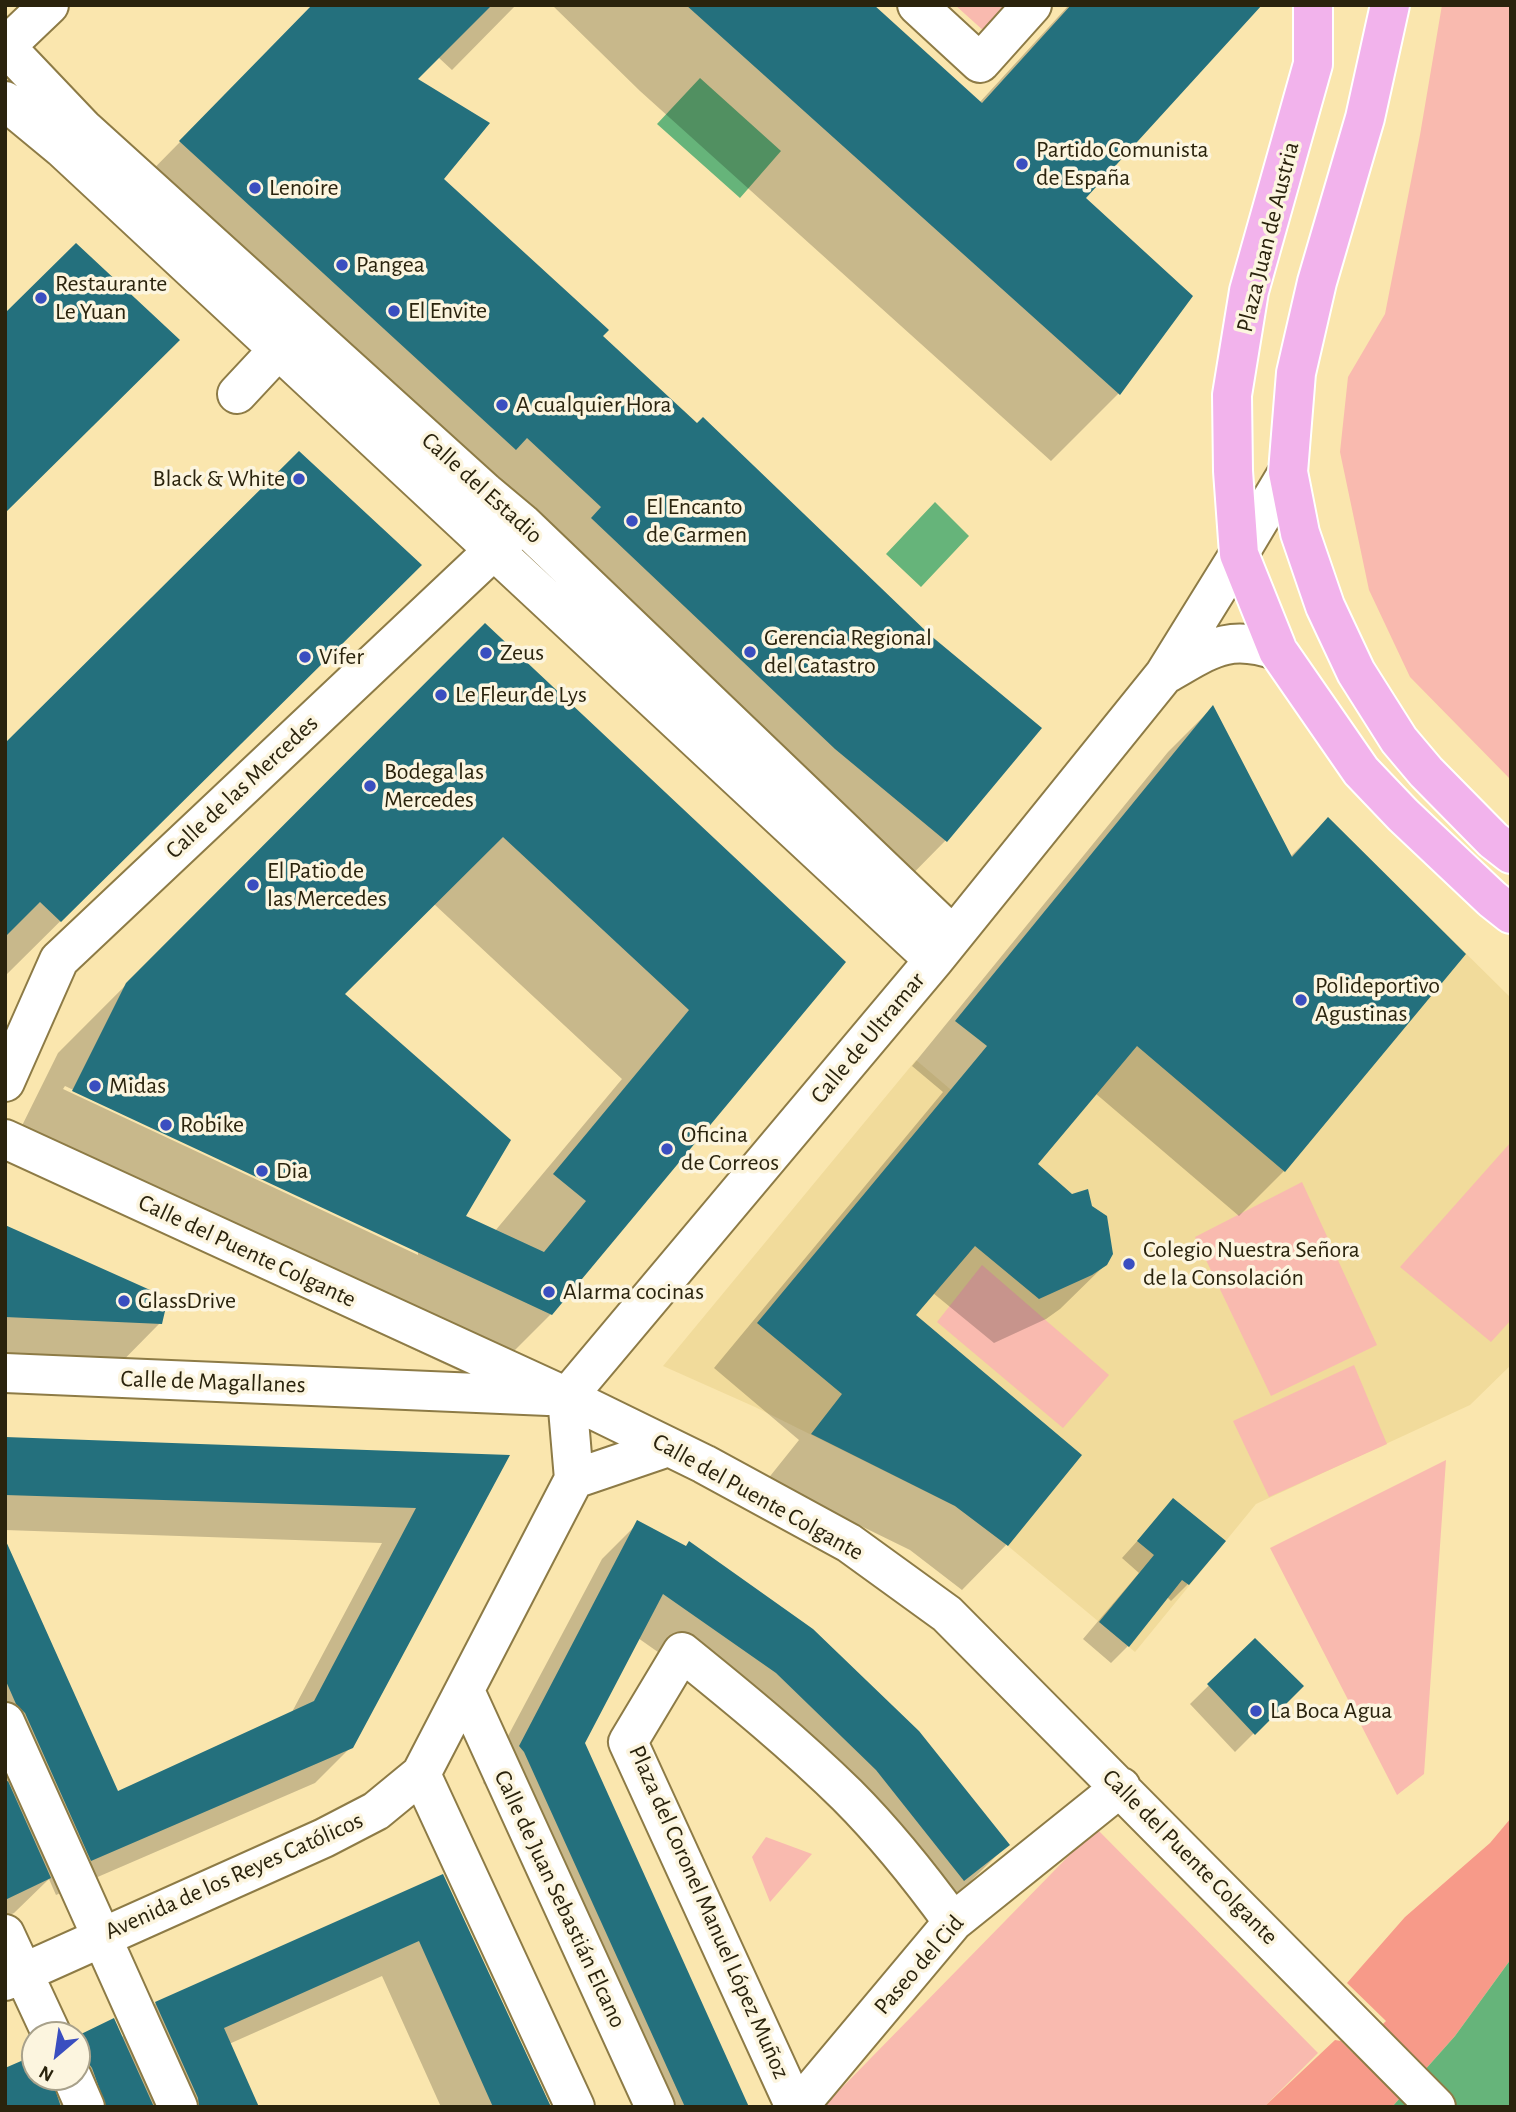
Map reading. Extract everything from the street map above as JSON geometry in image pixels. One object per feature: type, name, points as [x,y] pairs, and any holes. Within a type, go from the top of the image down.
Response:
[{"type":"main road","name":"Plaza Juan de Austria","points":[[1313,5],[1313,64],[1249,291],[1232,395],[1233,471],[1240,554],[1278,651],[1362,771],[1413,825],[1511,914]]},
{"type":"main road","points":[[1390,5],[1365,118],[1317,282],[1296,373],[1288,471],[1300,533],[1321,594],[1356,672],[1399,740],[1426,772],[1493,840],[1511,854]]},
{"type":"street","points":[[6,47],[48,5]]},
{"type":"street","points":[[917,5],[980,63],[1032,5]]},
{"type":"street","name":"Calle del Estadio","points":[[6,47],[83,128],[522,523],[943,948]]},
{"type":"street","name":"Calle del Estadio","points":[[5,101],[62,148],[493,551],[943,948]]},
{"type":"street","points":[[237,394],[278,350]]},
{"type":"street","points":[[1240,554],[1288,471]]},
{"type":"street","name":"Calle de las Mercedes","points":[[5,1082],[59,960],[522,523]]},
{"type":"street","name":"Calle de Ultramar","points":[[567,1396],[943,948],[1164,674],[1240,554]]},
{"type":"street","name":"Calle de Ultramar","points":[[1164,674],[1218,645],[1256,643],[1278,651]]},
{"type":"street","name":"Calle del Puente Colgante","points":[[5,1139],[567,1396],[704,1464],[849,1543],[947,1614],[1436,2107]]},
{"type":"street","points":[[421,1390],[436,1363],[427,1333]]},
{"type":"street","name":"Calle de Magallanes","points":[[5,1373],[567,1396]]},
{"type":"street","points":[[567,1396],[574,1479],[668,1447]]},
{"type":"street","name":"Avenida de los Reyes Católicos","points":[[14,1977],[334,1833],[376,1811],[421,1774],[574,1479]]},
{"type":"street","name":"Plaza del Coronel Manuel López Muñoz","points":[[797,2107],[628,1742],[682,1652],[749,1706],[848,1796],[912,1868],[953,1922]]},
{"type":"street","name":"Calle de Juan Sebastián Elcano","points":[[464,1691],[655,2107]]},
{"type":"street","points":[[5,1722],[178,2107]]},
{"type":"street","points":[[421,1774],[575,2107]]},
{"type":"street","name":"Paseo del Cid","points":[[797,2107],[953,1922],[1121,1787]]},
{"type":"street","points":[[5,1934],[14,1977],[43,2021]]},
{"type":"shaded area","points":[[955,5],[1009,5],[985,32]]},
{"type":"shaded area","points":[[1442,5],[1511,5],[1511,780],[1410,677],[1369,590],[1340,452],[1348,377],[1385,314]]},
{"type":"shaded area","points":[[700,78],[781,151],[740,198],[657,124]]},
{"type":"shaded area","points":[[935,502],[969,536],[921,587],[886,554]]},
{"type":"shaded area","name":"Colegio Nuestra Señora de la Consolación","points":[[1328,817],[1511,998],[1511,1365],[1470,1405],[1256,1504],[1135,1652],[1008,1546],[955,1506],[755,1407],[663,1366],[916,1060],[1037,1163]]},
{"type":"shaded area","points":[[1511,1142],[1511,1320],[1491,1342],[1400,1267]]},
{"type":"shaded area","points":[[1302,1182],[1377,1345],[1271,1396],[1195,1237]]},
{"type":"shaded area","points":[[982,1265],[1109,1375],[1063,1428],[937,1322]]},
{"type":"shaded area","points":[[1354,1365],[1387,1444],[1269,1497],[1233,1421]]},
{"type":"shaded area","points":[[1446,1460],[1424,1774],[1397,1795],[1270,1548]]},
{"type":"shaded area","points":[[1511,1818],[1511,1959],[1455,2036],[1392,2107],[1264,2107],[1335,2040],[1341,2041],[1353,2053],[1386,2021],[1347,1983],[1405,1917],[1490,1843]]},
{"type":"shaded area","points":[[1096,1828],[1318,2053],[1264,2107],[823,2107]]},
{"type":"shaded area","points":[[766,1837],[812,1854],[770,1902],[752,1857]]},
{"type":"shaded area","points":[[1511,1959],[1511,2107],[1392,2107],[1455,2036]]},
{"type":"building","points":[[312,5],[492,5],[418,79],[490,123],[444,179],[609,330],[603,336],[697,423],[703,417],[930,635],[1042,728],[947,842],[835,749],[591,518],[601,507],[527,438],[516,450],[179,141]]},
{"type":"building","points":[[686,5],[874,5],[982,103],[1071,5],[1262,5],[1086,198],[1193,296],[1120,395]]},
{"type":"building","points":[[76,243],[180,340],[5,513],[5,313]]},
{"type":"building","points":[[299,451],[422,565],[61,922],[40,902],[5,937],[5,743]]},
{"type":"building","points":[[485,623],[846,962],[552,1315],[72,1091],[126,983]],"holes":[[[503,837],[689,1010],[553,1174],[586,1201],[544,1252],[466,1216],[511,1140],[345,994]]]},
{"type":"building","points":[[1213,705],[1292,857],[1328,817],[1466,954],[1285,1172],[1137,1046],[1038,1164],[1072,1194],[1088,1189],[1092,1206],[1107,1216],[1113,1254],[1107,1265],[1092,1275],[1039,1299],[975,1246],[916,1315],[1082,1455],[1008,1546],[955,1506],[811,1434],[842,1394],[757,1323],[987,1046],[955,1021]]},
{"type":"building","points":[[5,1225],[168,1298],[162,1324],[5,1317]]},
{"type":"building","points":[[5,1437],[510,1455],[353,1748],[91,1861],[25,1713],[16,1704],[5,1679],[5,1539],[118,1791],[314,1701],[416,1508],[5,1495]]},
{"type":"building","points":[[1173,1498],[1226,1541],[1189,1585],[1182,1580],[1129,1647],[1099,1622],[1154,1555],[1137,1541]]},
{"type":"building","points":[[637,1520],[686,1546],[689,1541],[813,1629],[919,1731],[1010,1845],[964,1881],[876,1770],[776,1673],[663,1594],[585,1743],[749,2107],[685,2107],[519,1746]]},
{"type":"building","name":"La Boca Agua","points":[[1255,1638],[1304,1686],[1255,1735],[1207,1684]]},
{"type":"building","points":[[8,1781],[51,1878],[5,1900],[5,1782]]},
{"type":"building","points":[[443,1874],[551,2107],[493,2107],[419,1941],[224,2028],[259,2107],[199,2107],[198,2098],[155,2002]]},
{"type":"building","points":[[114,2018],[154,2107],[106,2107],[91,2067],[91,2029]]},
{"type":"building","points":[[21,2061],[21,2091],[56,2091],[61,2107],[5,2107],[5,2068]]},
{"type":"place","name":"Partido Comunista de España","points":[[1022,164]]},
{"type":"place","name":"Lenoire","points":[[255,188]]},
{"type":"place","name":"Pangea","points":[[342,265]]},
{"type":"place","name":"Restaurante Le Yuan","points":[[41,298]]},
{"type":"place","name":"El Envite","points":[[394,311]]},
{"type":"place","name":"A cualquier Hora","points":[[502,405]]},
{"type":"place","name":"Black & White","points":[[299,479]]},
{"type":"place","name":"El Encanto de Carmen","points":[[632,521]]},
{"type":"place","name":"Gerencia Regional del Catastro","points":[[750,652]]},
{"type":"place","name":"Zeus","points":[[486,653]]},
{"type":"place","name":"Vifer","points":[[305,657]]},
{"type":"place","name":"Le Fleur de Lys","points":[[441,695]]},
{"type":"place","name":"Bodega las Mercedes","points":[[370,786]]},
{"type":"place","name":"El Patio de las Mercedes","points":[[253,885]]},
{"type":"place","name":"Polideportivo Agustinas","points":[[1301,1000]]},
{"type":"place","name":"Midas","points":[[95,1086]]},
{"type":"place","name":"Robike","points":[[166,1125]]},
{"type":"place","name":"Oficina de Correos","points":[[667,1149]]},
{"type":"place","name":"Dia","points":[[262,1171]]},
{"type":"place","name":"Colegio Nuestra Señora de la Consolación","points":[[1129,1264]]},
{"type":"place","name":"Alarma cocinas","points":[[549,1292]]},
{"type":"place","name":"GlassDrive","points":[[124,1301]]},
{"type":"place","name":"La Boca Agua","points":[[1256,1711]]}]
